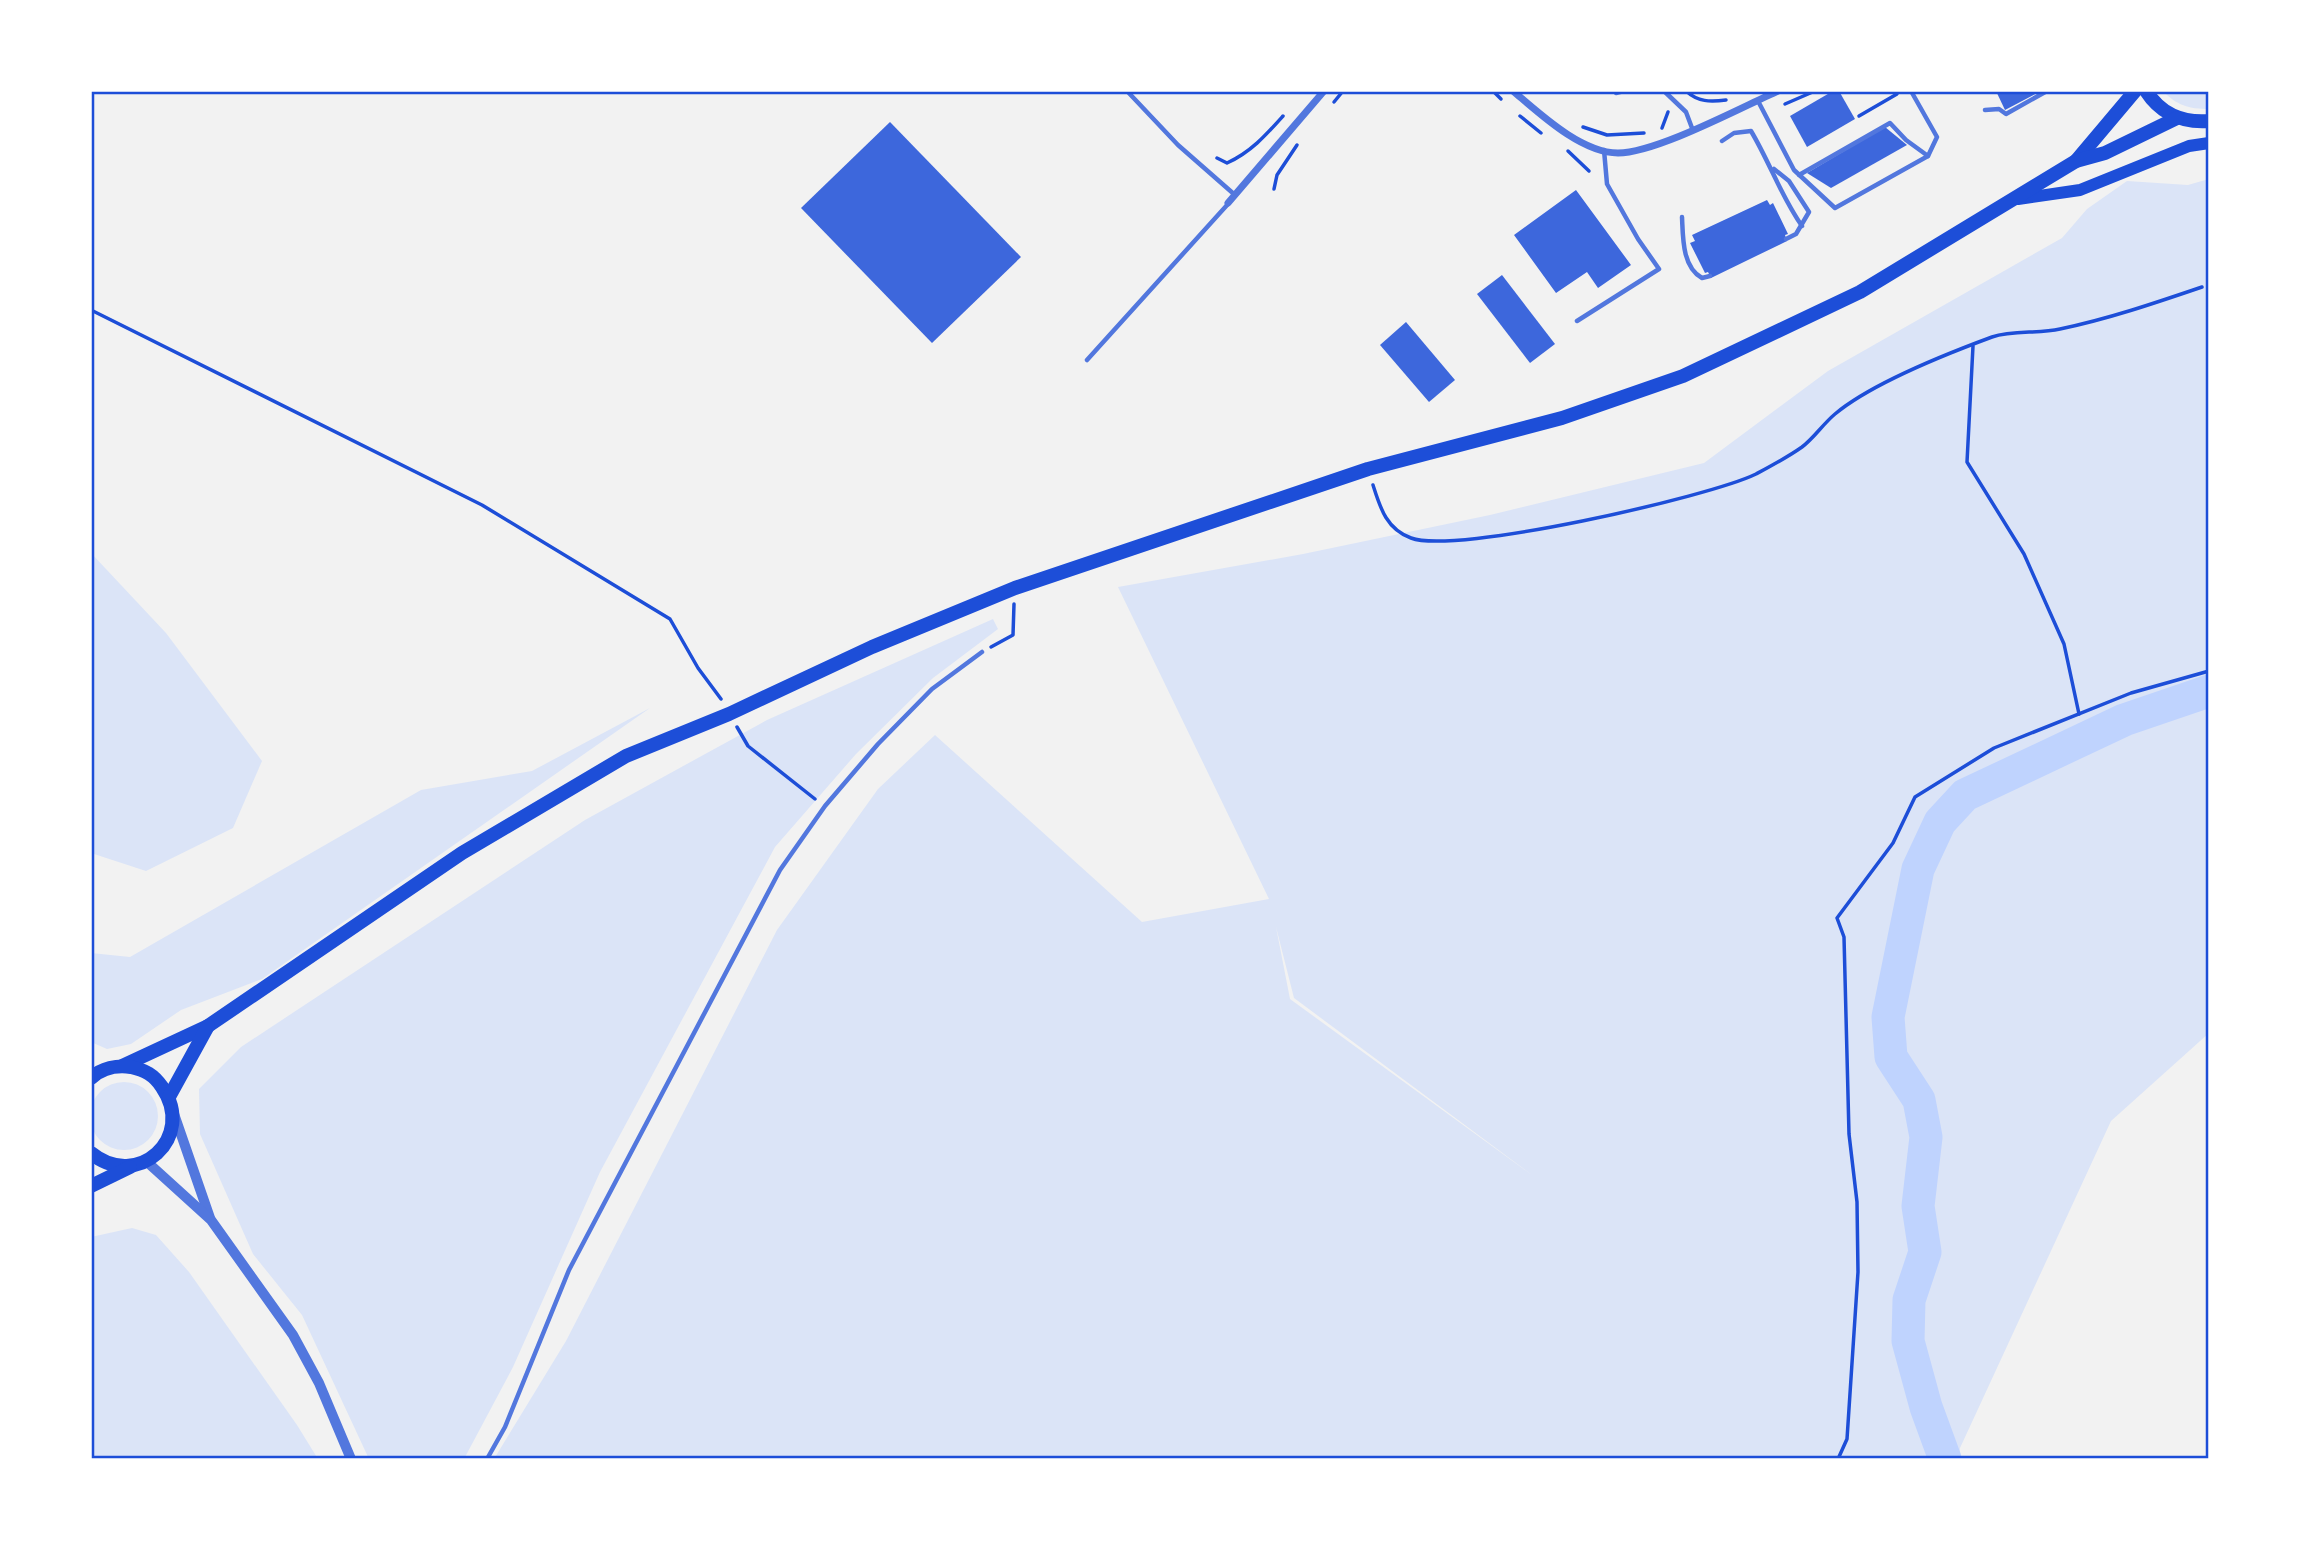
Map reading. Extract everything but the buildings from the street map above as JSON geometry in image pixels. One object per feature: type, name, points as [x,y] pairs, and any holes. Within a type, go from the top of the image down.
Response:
[{"type":"highway","points":[[92,1075],[122,1066],[208,1026],[462,853],[626,755],[729,713],[872,647],[1015,588],[1368,470],[1562,418],[1683,376],[1860,292],[2018,199],[2076,161],[2135,91]]},
{"type":"highway","points":[[2146,91],[2155,105],[2177,118],[2209,121]]},
{"type":"highway","points":[[2076,161],[2105,153],[2177,118]]},
{"type":"highway","points":[[91,1186],[142,1162],[164,1146],[170,1136],[171,1104],[208,1026]]},
{"type":"highway","points":[[122,1066],[141,1069],[155,1077],[171,1104]]},
{"type":"highway","points":[[91,1153],[100,1161],[121,1166],[142,1162]]},
{"type":"main road","points":[[2018,199],[2080,190],[2189,146],[2209,143]]},
{"type":"street","points":[[1228,203],[1324,91]]},
{"type":"street","points":[[1513,91],[1580,142],[1617,153],[1658,144],[1778,91]]},
{"type":"street","points":[[171,1104],[211,1220]]},
{"type":"street","points":[[142,1162],[211,1220],[293,1335],[319,1382],[351,1459]]},
{"type":"lane","points":[[1127,91],[1178,145],[1235,195]]},
{"type":"lane","points":[[1616,93],[1624,91]]},
{"type":"lane","points":[[1664,91],[1686,113],[1692,128]]},
{"type":"lane","points":[[1758,100],[1798,175],[1835,208],[1928,156],[1937,137],[1911,91]]},
{"type":"lane","points":[[1985,110],[1999,109],[2006,114],[2047,91]]},
{"type":"lane","points":[[1798,175],[1890,122],[1906,140],[1928,156]]},
{"type":"lane","points":[[1722,141],[1734,133],[1751,131],[1773,168],[1782,197],[1802,226]]},
{"type":"lane","points":[[1577,321],[1659,269],[1638,239],[1607,184],[1603,149]]},
{"type":"lane","points":[[1773,168],[1789,181],[1809,212],[1802,226],[1786,239]]},
{"type":"lane","points":[[1087,360],[1228,203]]},
{"type":"lane","points":[[1682,217],[1683,248],[1702,278],[1710,276]]},
{"type":"lane","points":[[487,1459],[505,1427],[575,1259],[779,870],[825,806],[878,744],[932,689],[982,652]]},
{"type":"path","points":[[1328,109],[1343,91]]},
{"type":"path","points":[[1686,91],[1693,97],[1708,102],[1736,96]]},
{"type":"path","points":[[1786,104],[1815,91]]},
{"type":"path","points":[[1859,116],[1896,94],[1895,91]]},
{"type":"path","points":[[1217,158],[1227,163],[1241,157],[1256,146],[1289,109]]},
{"type":"path","points":[[1656,130],[1663,128],[1668,112]]},
{"type":"path","points":[[1575,123],[1607,135],[1626,136],[1648,132]]},
{"type":"path","points":[[1274,189],[1277,175],[1305,136]]},
{"type":"path","points":[[1368,470],[1383,516],[1410,538],[1434,544],[1583,521],[1754,475],[1802,447],[1836,413],[1884,385],[1995,336],[2056,330],[2105,318],[2202,287]]},
{"type":"path","points":[[91,310],[482,505],[670,619],[748,746],[825,806]]},
{"type":"path","points":[[1973,345],[1967,462],[2024,554],[2064,643],[2079,714]]},
{"type":"path","points":[[982,652],[1013,635],[1015,588]]},
{"type":"path","points":[[1838,1459],[1847,1439],[1858,1272],[1857,1202],[1849,1134],[1844,937],[1837,918],[1893,843],[1915,797],[1994,748],[2131,693],[2209,671]]},
{"type":"shaded area","points":[[2163,91],[2209,91],[2209,109],[2183,105]]},
{"type":"shaded area","points":[[2209,179],[2209,1033],[2111,1121],[1960,1448],[1959,1459],[494,1459],[566,1341],[777,930],[878,789],[935,735],[1142,922],[1269,899],[1118,587],[1303,554],[1490,515],[1704,463],[1828,371],[2062,238],[2087,209],[2127,181],[2188,185]],"holes":[[[1276,927],[1294,998],[1532,1175],[1290,999]]]},
{"type":"shaded area","points":[[91,553],[166,633],[262,761],[233,828],[146,871],[91,853]]},
{"type":"shaded area","points":[[993,619],[998,629],[933,678],[856,754],[775,847],[600,1172],[513,1367],[464,1459],[369,1459],[302,1315],[253,1254],[200,1134],[199,1089],[241,1047],[585,820],[767,720]]},
{"type":"shaded area","points":[[650,708],[262,979],[181,1010],[131,1044],[107,1049],[91,1042],[91,953],[130,957],[421,790],[532,771]]},
{"type":"shaded area","points":[[124,1082],[137,1085],[148,1092],[155,1103],[158,1116],[155,1129],[148,1140],[137,1147],[124,1150],[111,1147],[100,1140],[93,1129],[90,1116],[93,1103],[100,1092],[111,1085]]},
{"type":"shaded area","points":[[132,1228],[156,1235],[189,1272],[318,1459],[91,1459],[91,1237]]},
{"type":"waterway","points":[[1945,1459],[1926,1407],[1908,1341],[1909,1300],[1925,1252],[1918,1206],[1926,1137],[1919,1100],[1891,1057],[1888,1017],[1918,869],[1940,822],[1965,795],[2124,720],[2209,691]]}]
